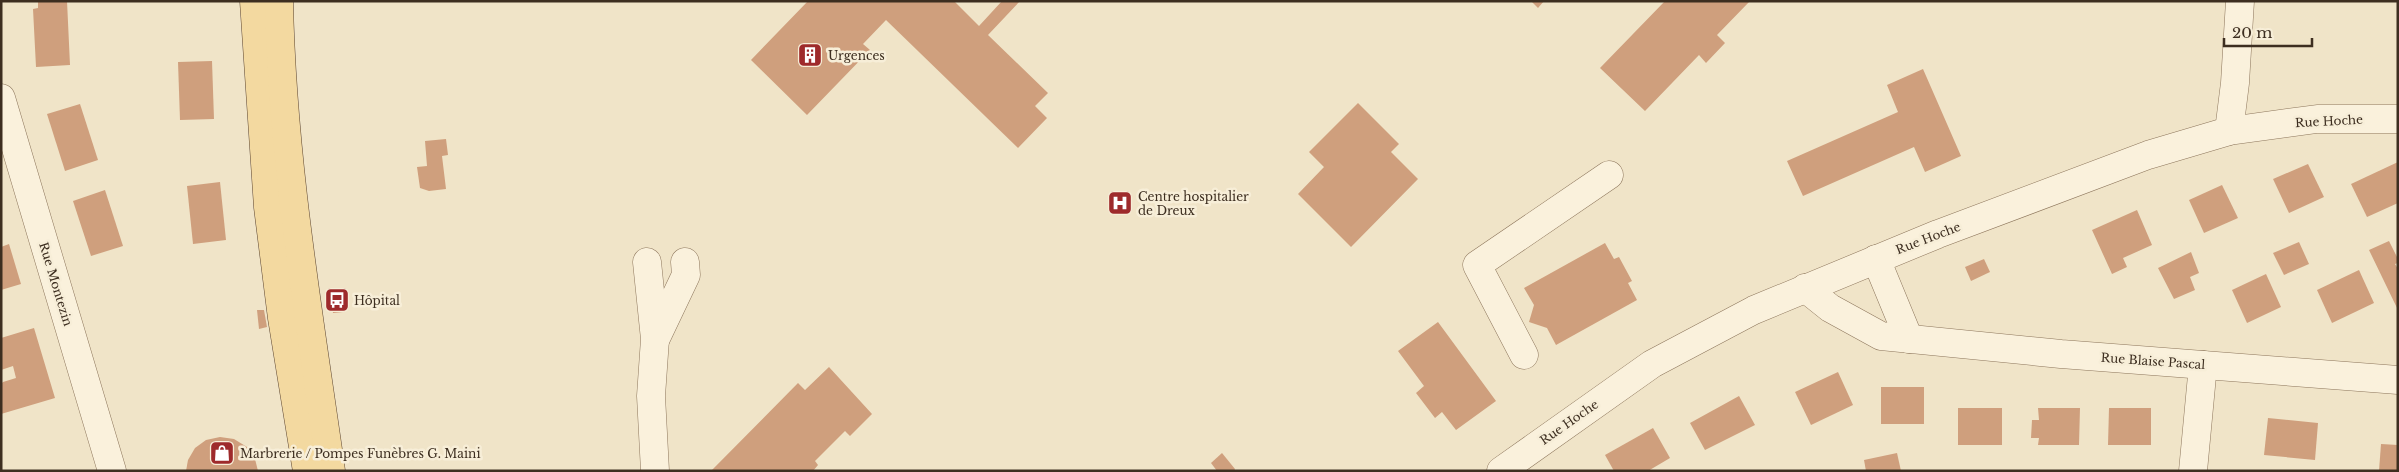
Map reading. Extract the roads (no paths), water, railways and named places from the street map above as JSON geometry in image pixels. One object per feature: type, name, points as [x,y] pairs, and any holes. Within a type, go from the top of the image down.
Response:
[{"type":"main road","points":[[254,1],[268,207],[282,318],[307,471]]},
{"type":"main road","points":[[279,1],[280,61],[290,167],[331,471]]},
{"type":"street","points":[[2229,131],[2235,83],[2240,1]]},
{"type":"street","name":"Rue Montezin","points":[[1,98],[12,178],[112,471]]},
{"type":"street","name":"Rue Hoche","points":[[1501,471],[1652,364],[1754,310],[1876,259],[2148,155],[2229,131],[2317,119],[2398,119]]},
{"type":"street","points":[[1524,356],[1477,266],[1609,175]]},
{"type":"street","points":[[1876,259],[1909,339]]},
{"type":"street","points":[[647,262],[655,340],[651,396],[655,471]]},
{"type":"street","points":[[655,340],[686,275],[685,262]]},
{"type":"street","name":"Rue Blaise Pascal","points":[[1805,288],[1830,308],[1881,336],[2203,365],[2398,380]]},
{"type":"street","points":[[2193,471],[2203,365]]},
{"type":"place","name":"Urgences","points":[[810,55]]},
{"type":"place","name":"Centre hospitalier de Dreux","points":[[1120,203]]},
{"type":"place","name":"Hôpital","points":[[337,300]]},
{"type":"place","name":"Marbrerie / Pompes Funèbres G. Maini","points":[[222,453]]}]
